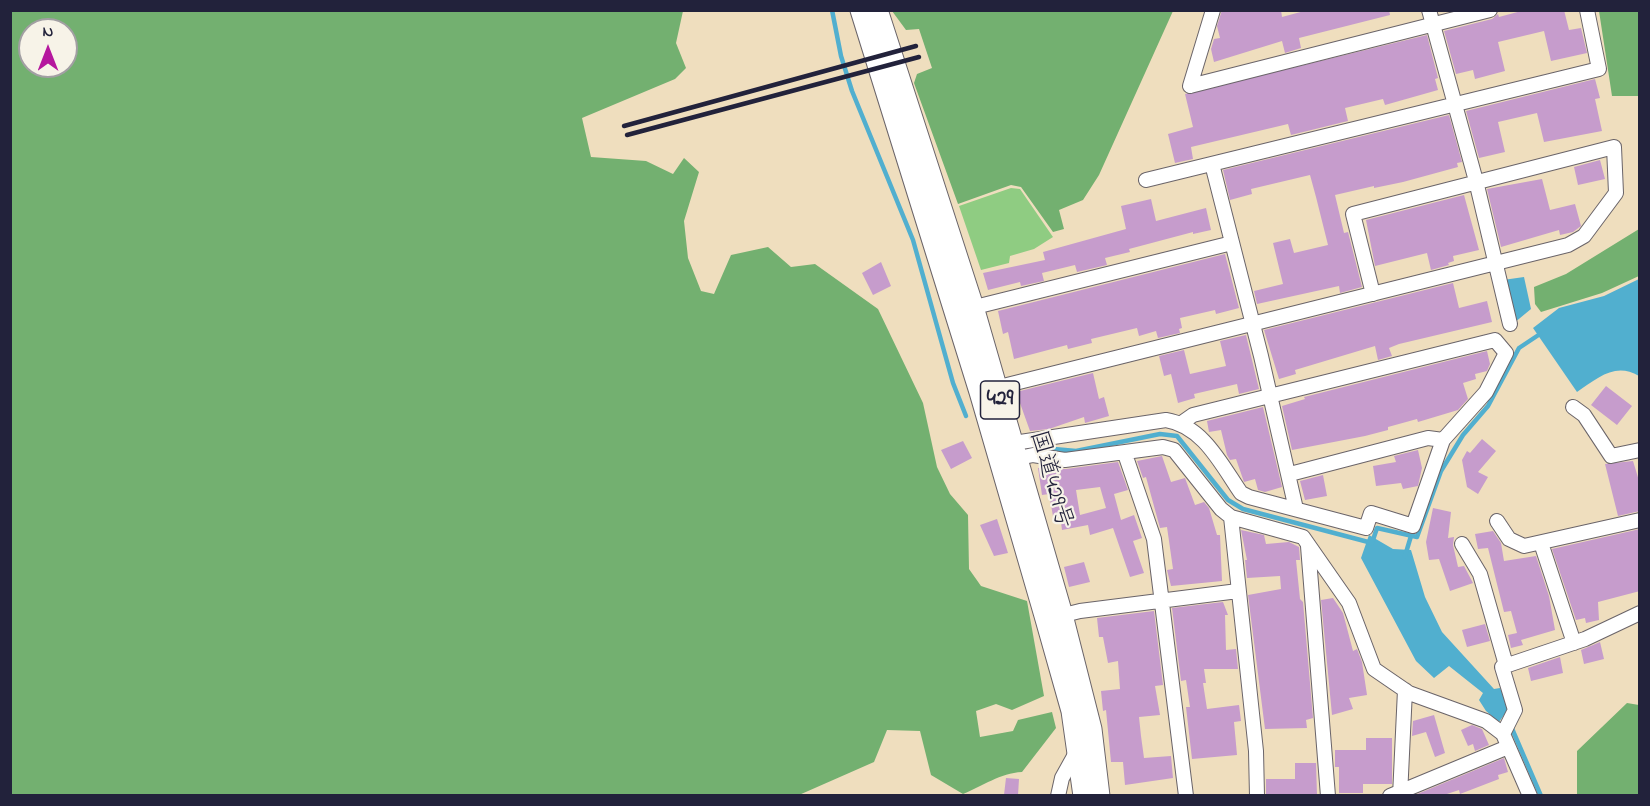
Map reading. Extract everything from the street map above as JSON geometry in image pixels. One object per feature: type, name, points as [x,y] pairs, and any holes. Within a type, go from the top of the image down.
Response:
[{"type":"highway","name":"国道429号","points":[[861,10],[964,310]]},
{"type":"highway","name":"国道429号","points":[[877,10],[1054,617],[1089,719],[1099,795]]},
{"type":"highway","name":"国道429号","points":[[1054,617],[1072,711],[1084,795]]},
{"type":"street","points":[[1213,10],[1190,86],[1431,17],[1490,10]]},
{"type":"street","points":[[1146,180],[1599,69],[1587,10]]},
{"type":"street","points":[[1431,17],[1476,181],[1510,324]]},
{"type":"street","points":[[988,390],[1253,322],[1373,294],[1568,245],[1584,236],[1616,193],[1614,147],[1353,214],[1373,294]]},
{"type":"street","points":[[1212,164],[1253,322],[1290,474],[1296,508]]},
{"type":"street","points":[[964,310],[1232,243]]},
{"type":"street","points":[[1006,453],[1166,420],[1183,422],[1203,438],[1241,493],[1366,528],[1371,513],[1413,526],[1443,440],[1486,392],[1506,353],[1496,340],[1193,416],[1183,422]]},
{"type":"street","points":[[1573,407],[1584,416],[1611,456],[1640,450]]},
{"type":"street","points":[[1290,474],[1428,438],[1443,440]]},
{"type":"street","points":[[1006,453],[1065,460],[1125,454],[1163,447],[1174,450],[1221,510],[1231,517],[1302,537],[1349,603],[1374,669],[1405,690],[1486,721],[1504,732]]},
{"type":"street","points":[[1125,454],[1154,539],[1186,795]]},
{"type":"street","points":[[1231,517],[1256,751],[1257,795]]},
{"type":"street","points":[[1497,521],[1509,539],[1524,546],[1640,520]]},
{"type":"street","points":[[1541,543],[1574,643]]},
{"type":"street","points":[[1307,544],[1328,795]]},
{"type":"street","points":[[1462,544],[1480,574],[1506,665]]},
{"type":"street","points":[[1054,617],[1238,591]]},
{"type":"street","points":[[1530,795],[1508,747],[1504,732],[1515,710],[1502,667],[1574,643],[1640,613]]},
{"type":"street","points":[[1405,690],[1396,794],[1508,747]]},
{"type":"street","points":[[1058,795],[1062,778],[1078,748]]},
{"type":"green space","points":[[10,11],[683,11],[676,43],[686,68],[675,79],[582,118],[591,157],[646,161],[673,174],[684,158],[699,172],[684,221],[688,258],[701,291],[714,294],[731,255],[768,247],[791,267],[815,264],[878,309],[923,403],[937,467],[950,494],[968,515],[969,569],[981,586],[1027,601],[1044,696],[1012,710],[996,704],[976,711],[980,737],[1013,731],[1018,720],[1052,712],[1056,728],[1022,772],[999,777],[963,794],[931,775],[920,731],[887,730],[874,762],[799,795],[11,795]]},
{"type":"green space","points":[[892,11],[1173,11],[1099,175],[1083,200],[1059,210],[1064,229],[1053,232],[1021,187],[1011,185],[958,204],[914,83],[917,74],[932,68],[919,29],[906,30]]},
{"type":"green space","points":[[1599,11],[1639,11],[1639,96],[1612,96]]},
{"type":"green space","points":[[1011,188],[1020,189],[1053,237],[1034,249],[1010,256],[1009,263],[981,270],[959,206]]},
{"type":"green space","points":[[1639,229],[1639,276],[1602,293],[1541,312],[1535,304],[1534,287],[1566,274]]},
{"type":"green space","points":[[1627,703],[1639,705],[1639,795],[1577,795],[1577,751]]},
{"type":"water","points":[[1524,277],[1531,309],[1514,323],[1503,280]]},
{"type":"water","points":[[1639,279],[1639,376],[1630,372],[1614,371],[1577,392],[1533,328],[1559,308],[1604,296]]},
{"type":"water","points":[[1369,535],[1393,549],[1411,550],[1425,597],[1442,632],[1494,689],[1500,688],[1509,708],[1499,722],[1486,711],[1479,700],[1483,693],[1449,666],[1434,678],[1416,661],[1361,558]]},
{"type":"building","points":[[1222,10],[1281,10],[1282,17],[1308,10],[1389,10],[1390,15],[1299,38],[1301,48],[1285,53],[1282,41],[1214,62],[1211,49],[1214,39],[1220,38],[1217,26]]},
{"type":"building","points":[[1525,10],[1564,10],[1569,30],[1581,28],[1587,53],[1551,61],[1544,31],[1498,42],[1505,71],[1475,79],[1473,70],[1456,74],[1444,31],[1492,19],[1498,14],[1499,17]]},
{"type":"building","points":[[1427,35],[1438,78],[1435,79],[1438,90],[1385,105],[1383,99],[1345,108],[1348,121],[1291,135],[1288,124],[1191,147],[1193,159],[1175,163],[1168,134],[1193,127],[1185,94]]},
{"type":"building","points":[[1595,79],[1600,98],[1595,99],[1602,131],[1544,142],[1537,113],[1498,122],[1505,152],[1479,158],[1466,111]]},
{"type":"building","points":[[1449,115],[1462,162],[1457,163],[1458,167],[1403,182],[1335,195],[1344,233],[1348,232],[1362,287],[1340,293],[1339,286],[1257,304],[1254,291],[1283,284],[1273,243],[1290,239],[1294,253],[1328,245],[1316,197],[1310,175],[1251,189],[1252,194],[1230,200],[1223,170]]},
{"type":"building","points":[[1600,160],[1605,179],[1578,185],[1574,167]]},
{"type":"building","points":[[1542,179],[1550,210],[1575,204],[1581,226],[1573,232],[1560,235],[1559,230],[1501,247],[1487,189]]},
{"type":"building","points":[[1464,195],[1479,250],[1453,256],[1454,261],[1448,263],[1449,265],[1431,270],[1427,253],[1375,266],[1366,220]]},
{"type":"building","points":[[1151,199],[1156,221],[1206,208],[1211,230],[1193,234],[1193,232],[1129,249],[1130,252],[1105,258],[1107,265],[1077,272],[1075,265],[1042,273],[1044,281],[1021,286],[1020,282],[988,290],[983,273],[1045,260],[1043,252],[1126,229],[1121,206]]},
{"type":"building","points":[[1225,254],[1239,308],[1216,314],[1215,310],[1180,318],[1182,328],[1179,329],[1180,333],[1158,338],[1156,331],[1139,336],[1137,328],[1091,339],[1092,343],[1068,349],[1067,345],[1014,359],[1008,332],[1003,334],[998,311]]},
{"type":"building","points":[[881,262],[891,286],[873,295],[862,273]]},
{"type":"building","points":[[1453,283],[1459,308],[1487,301],[1492,322],[1399,344],[1389,348],[1392,356],[1378,360],[1375,346],[1295,370],[1296,374],[1279,379],[1264,330]]},
{"type":"building","points":[[1246,335],[1259,389],[1239,394],[1237,384],[1194,394],[1195,398],[1178,403],[1171,374],[1164,376],[1159,356],[1184,350],[1190,374],[1226,366],[1220,341]]},
{"type":"building","points":[[1487,351],[1490,364],[1487,371],[1475,374],[1476,379],[1463,383],[1468,399],[1458,410],[1418,422],[1417,419],[1388,427],[1388,430],[1365,436],[1292,450],[1282,406],[1305,399],[1304,397]]},
{"type":"building","points":[[1093,373],[1099,399],[1104,397],[1109,416],[1085,423],[1084,417],[1049,429],[1030,431],[1016,392]]},
{"type":"building","points":[[1606,386],[1632,406],[1617,425],[1591,405]]},
{"type":"building","points":[[1263,407],[1282,487],[1265,492],[1258,490],[1255,479],[1244,482],[1236,459],[1230,460],[1227,455],[1221,430],[1209,432],[1207,421]]},
{"type":"building","points":[[1482,439],[1496,451],[1478,472],[1488,477],[1478,494],[1467,487],[1462,460],[1467,451],[1470,453]]},
{"type":"building","points":[[963,441],[972,458],[951,469],[941,450]]},
{"type":"building","points":[[1418,450],[1422,468],[1418,486],[1403,489],[1401,483],[1376,486],[1373,466],[1396,462],[1394,456]]},
{"type":"building","points":[[1162,456],[1171,482],[1185,478],[1195,505],[1204,502],[1209,508],[1217,535],[1220,535],[1222,581],[1171,586],[1167,570],[1173,569],[1167,527],[1160,528],[1146,477],[1143,478],[1137,461]]},
{"type":"building","points":[[1633,461],[1640,484],[1640,511],[1618,516],[1605,464]]},
{"type":"building","points":[[1118,462],[1128,490],[1114,494],[1121,520],[1134,515],[1142,538],[1133,541],[1144,573],[1130,577],[1113,528],[1090,535],[1088,525],[1062,530],[1060,515],[1053,516],[1049,494],[1042,495],[1038,468],[1066,469]],"holes":[[[1100,487],[1106,508],[1080,515],[1076,490]]]},
{"type":"building","points":[[1323,475],[1327,496],[1305,500],[1300,481]]},
{"type":"building","points":[[1433,508],[1451,512],[1448,538],[1454,537],[1453,545],[1458,567],[1464,566],[1473,583],[1450,591],[1439,559],[1429,560],[1426,542]]},
{"type":"building","points":[[997,519],[1008,553],[994,556],[980,525]]},
{"type":"building","points":[[1640,529],[1640,591],[1598,602],[1599,620],[1586,623],[1585,618],[1576,620],[1552,549]]},
{"type":"building","points":[[1241,530],[1264,535],[1266,544],[1289,542],[1299,547],[1300,560],[1296,560],[1300,599],[1303,602],[1313,718],[1306,720],[1307,728],[1265,729],[1248,595],[1281,589],[1280,576],[1247,578],[1245,560],[1247,560]]},
{"type":"building","points":[[1493,531],[1501,543],[1504,561],[1536,556],[1549,596],[1555,630],[1521,640],[1523,645],[1511,648],[1508,635],[1517,633],[1511,611],[1504,612],[1488,548],[1478,549],[1475,534]]},
{"type":"building","points":[[1084,562],[1090,582],[1069,587],[1064,567]]},
{"type":"building","points":[[1333,598],[1343,613],[1353,651],[1357,649],[1362,662],[1367,695],[1349,698],[1353,709],[1332,715],[1321,600]]},
{"type":"building","points":[[1223,602],[1228,615],[1225,615],[1226,650],[1236,649],[1238,669],[1204,669],[1206,683],[1203,683],[1207,709],[1239,705],[1241,721],[1234,722],[1237,755],[1192,759],[1186,707],[1190,707],[1186,680],[1181,681],[1172,608]]},
{"type":"building","points":[[1154,611],[1163,685],[1155,686],[1160,715],[1139,717],[1141,736],[1144,758],[1171,756],[1173,778],[1125,785],[1123,762],[1111,762],[1106,710],[1103,711],[1101,691],[1120,689],[1118,661],[1108,663],[1103,637],[1099,637],[1097,618]]},
{"type":"building","points":[[1485,624],[1490,641],[1467,647],[1462,630]]},
{"type":"building","points":[[1600,642],[1604,659],[1584,664],[1581,650]]},
{"type":"building","points":[[1560,657],[1563,673],[1531,681],[1528,668]]},
{"type":"building","points":[[1434,715],[1445,753],[1435,757],[1426,732],[1412,736],[1413,721]]},
{"type":"building","points":[[1472,725],[1482,729],[1489,745],[1475,751],[1473,744],[1468,746],[1461,730]]},
{"type":"building","points":[[1366,738],[1392,738],[1392,784],[1363,784],[1363,793],[1339,793],[1339,767],[1335,767],[1335,750],[1366,750]]},
{"type":"building","points":[[1504,758],[1508,772],[1498,775],[1499,779],[1460,794],[1459,790],[1444,795],[1415,795]]},
{"type":"building","points":[[1295,763],[1316,763],[1317,795],[1266,795],[1266,779],[1295,779]]},
{"type":"building","points":[[1006,778],[1019,779],[1018,795],[1004,795]]},
{"type":"waterway","points":[[832,10],[841,56],[852,91],[913,240],[953,383],[966,416]]},
{"type":"waterway","points":[[1372,543],[1377,528],[1417,537],[1441,471],[1463,435],[1488,406],[1519,348],[1540,334]]},
{"type":"waterway","points":[[1043,448],[1076,451],[1160,434],[1177,436],[1228,500],[1243,509],[1372,543]]},
{"type":"waterway","points":[[1405,556],[1411,536]]},
{"type":"waterway","points":[[1510,724],[1541,796]]},
{"type":"railway","points":[[624,126],[916,46]]},
{"type":"railway","points":[[627,135],[919,57]]}]
